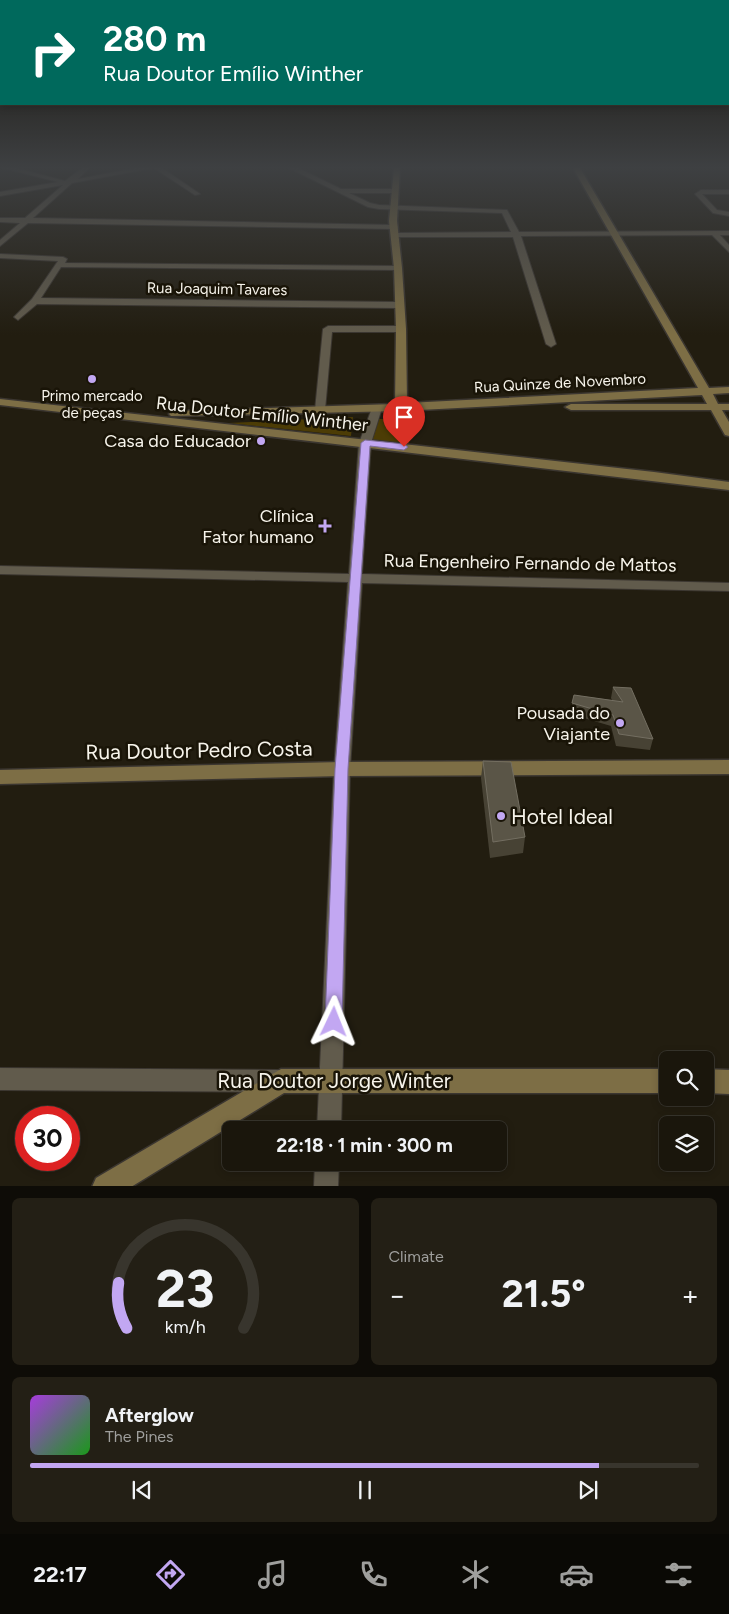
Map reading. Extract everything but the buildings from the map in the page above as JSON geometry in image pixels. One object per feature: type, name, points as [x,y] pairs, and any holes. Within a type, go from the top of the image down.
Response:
[{"type":"main road","points":[[394,223],[401,329],[398,407],[729,407]]},
{"type":"main road","points":[[609,223],[729,432]]},
{"type":"main road","name":"Rua Quinze de Novembro","points":[[119,416],[377,408],[729,390]]},
{"type":"main road","points":[[682,392],[694,401],[689,406]]},
{"type":"main road","name":"Rua Doutor Emílio Winther","points":[[0,402],[729,486]]},
{"type":"main road","name":"Rua Doutor Pedro Costa","points":[[0,777],[342,769],[729,767]]},
{"type":"main road","points":[[104,1186],[281,1081]]},
{"type":"main road","name":"Rua Doutor Jorge Winter","points":[[281,1081],[659,1081]]},
{"type":"main road","points":[[714,1082],[729,1082]]},
{"type":"street","points":[[0,244],[23,223]]},
{"type":"street","points":[[139,223],[516,234],[729,233]]},
{"type":"street","points":[[511,223],[551,344]]},
{"type":"street","points":[[714,233],[729,250]]},
{"type":"street","points":[[0,256],[61,262],[398,268]]},
{"type":"street","points":[[18,316],[35,301],[61,262]]},
{"type":"street","name":"Rua Joaquim Tavares","points":[[35,301],[398,305]]},
{"type":"street","points":[[320,410],[328,329],[401,329]]},
{"type":"street","points":[[330,1121],[342,769],[365,443],[377,408]]},
{"type":"street","name":"Rua Engenheiro Fernando de Mattos","points":[[0,570],[729,587]]},
{"type":"street","name":"Rua Doutor Jorge Winter","points":[[0,1079],[281,1081]]},
{"type":"street","points":[[326,1186],[327,1171]]},
{"type":"shaded area","points":[[353,417],[351,436],[228,423]]},
{"type":"shaded area","points":[[376,419],[411,419],[409,444],[370,440]]},
{"type":"place","name":"Primo mercado de peças","points":[[92,379]]},
{"type":"place","name":"Casa do Educador","points":[[261,441]]},
{"type":"place","name":"Clínica Fator humano","points":[[325,526]]},
{"type":"place","name":"Pousada do Viajante","points":[[620,723]]},
{"type":"place","name":"Hotel Ideal","points":[[501,816]]},
{"type":"route","points":[[334,1022],[342,769],[365,443],[404,447]]}]
